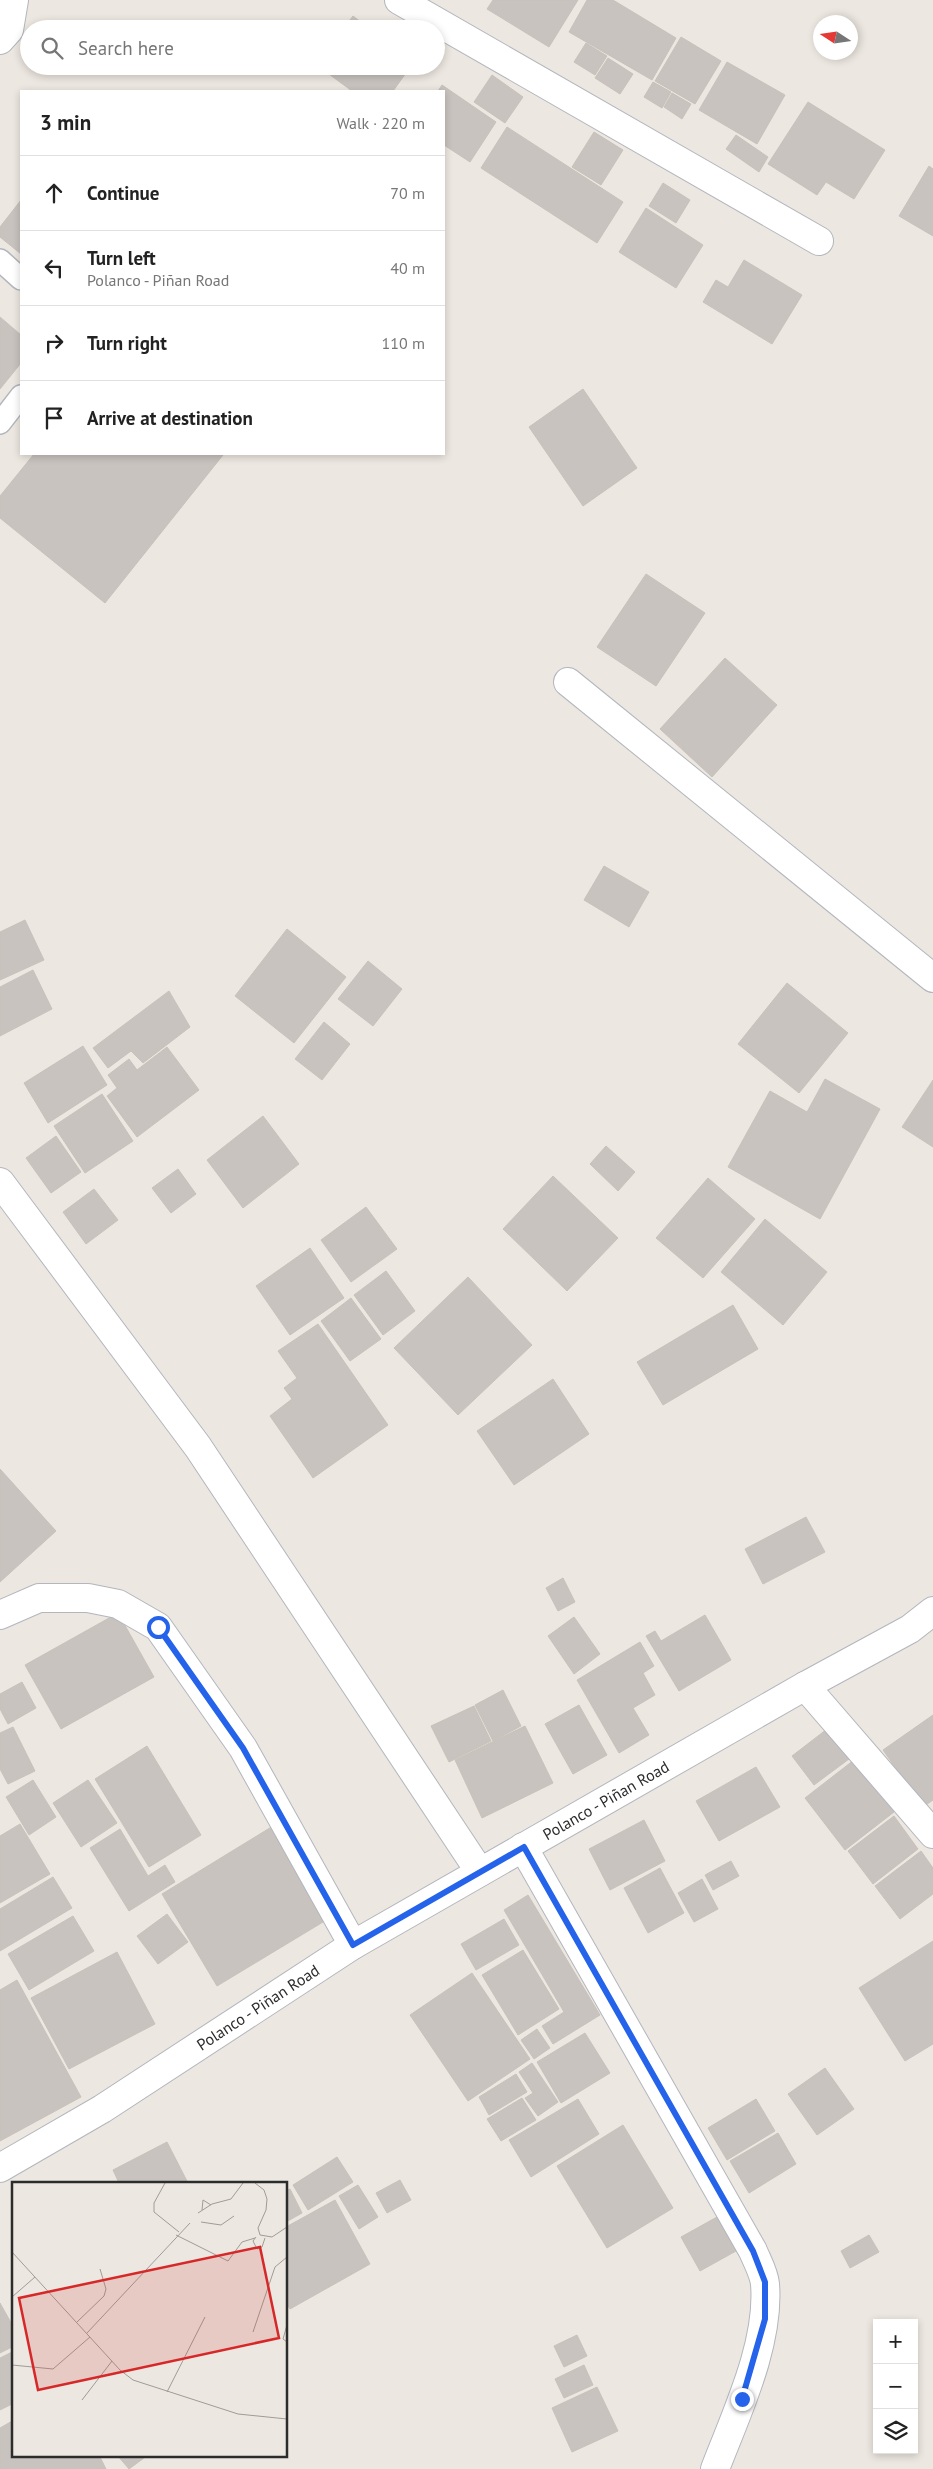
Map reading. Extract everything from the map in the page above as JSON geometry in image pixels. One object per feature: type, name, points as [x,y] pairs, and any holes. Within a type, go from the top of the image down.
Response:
[{"type":"street","points":[[0,40],[9,30],[14,0]]},
{"type":"street","points":[[399,0],[434,20]]},
{"type":"street","points":[[445,27],[819,242]]},
{"type":"street","points":[[568,682],[933,978]]},
{"type":"street","points":[[0,1182],[198,1447],[480,1872]]},
{"type":"street","points":[[0,1615],[39,1598],[88,1598],[118,1604],[158,1627],[243,1748],[353,1945]]},
{"type":"street","name":"Polanco - Piñan Road","points":[[0,2168],[102,2109],[353,1945],[805,1686],[910,1629],[933,1611]]},
{"type":"street","points":[[805,1686],[933,1834]]},
{"type":"street","points":[[524,1847],[753,2251],[765,2282],[765,2319],[755,2358],[715,2469]]},
{"type":"lane","points":[[0,260],[20,278]]},
{"type":"lane","points":[[0,423],[20,397]]},
{"type":"building","points":[[493,0],[578,0],[549,47],[487,9]]},
{"type":"building","points":[[587,0],[613,0],[676,38],[652,80],[569,32]]},
{"type":"building","points":[[353,16],[358,20],[350,20]]},
{"type":"building","points":[[681,37],[721,61],[695,104],[655,81]]},
{"type":"building","points":[[586,43],[607,56],[595,75],[574,62]]},
{"type":"building","points":[[608,58],[633,74],[620,94],[595,78]]},
{"type":"building","points":[[727,62],[785,95],[757,144],[699,110]]},
{"type":"building","points":[[330,75],[405,75],[394,90],[351,90]]},
{"type":"building","points":[[492,75],[523,97],[505,123],[474,102]]},
{"type":"building","points":[[653,82],[671,92],[662,108],[644,97]]},
{"type":"building","points":[[442,85],[496,122],[470,162],[445,146],[445,90],[439,90]]},
{"type":"building","points":[[672,93],[691,104],[682,119],[664,107]]},
{"type":"building","points":[[808,102],[885,150],[854,199],[826,182],[817,195],[768,164]]},
{"type":"building","points":[[507,127],[623,202],[597,243],[481,168]]},
{"type":"building","points":[[594,132],[623,150],[601,185],[572,167]]},
{"type":"building","points":[[736,135],[768,157],[759,172],[726,149]]},
{"type":"building","points":[[929,166],[933,169],[933,236],[899,216]]},
{"type":"building","points":[[663,183],[690,200],[676,223],[649,206]]},
{"type":"building","points":[[20,201],[20,253],[0,237],[0,227]]},
{"type":"building","points":[[646,208],[703,245],[676,288],[619,252]]},
{"type":"building","points":[[744,260],[802,295],[772,344],[703,302],[716,280],[728,287]]},
{"type":"building","points":[[0,317],[20,334],[20,364],[0,389]]},
{"type":"building","points":[[583,389],[637,468],[583,506],[529,427]]},
{"type":"building","points":[[33,455],[223,455],[105,603],[0,518],[0,496]]},
{"type":"building","points":[[646,574],[705,613],[656,686],[597,647]]},
{"type":"building","points":[[725,658],[777,705],[712,777],[660,729]]},
{"type":"building","points":[[604,866],[649,892],[629,927],[584,900]]},
{"type":"building","points":[[25,920],[44,960],[0,980],[0,932]]},
{"type":"building","points":[[287,929],[346,977],[294,1043],[235,996]]},
{"type":"building","points":[[368,961],[402,989],[373,1026],[338,999]]},
{"type":"building","points":[[33,970],[52,1009],[0,1036],[0,987]]},
{"type":"building","points":[[787,983],[848,1033],[799,1093],[738,1044]]},
{"type":"building","points":[[169,991],[190,1027],[143,1063],[131,1051],[108,1068],[93,1048]]},
{"type":"building","points":[[324,1022],[350,1044],[322,1080],[295,1059]]},
{"type":"building","points":[[83,1046],[107,1085],[48,1123],[24,1083]]},
{"type":"building","points":[[167,1047],[199,1090],[137,1137],[107,1096],[117,1088],[108,1075],[129,1059],[137,1070]]},
{"type":"building","points":[[825,1079],[880,1109],[820,1219],[728,1167],[770,1091],[807,1112]]},
{"type":"building","points":[[933,1080],[933,1147],[902,1127]]},
{"type":"building","points":[[102,1094],[133,1141],[85,1173],[54,1126]]},
{"type":"building","points":[[263,1116],[299,1164],[243,1208],[207,1160]]},
{"type":"building","points":[[56,1136],[81,1172],[51,1193],[26,1158]]},
{"type":"building","points":[[606,1146],[635,1172],[618,1191],[590,1164]]},
{"type":"building","points":[[178,1169],[196,1194],[171,1213],[152,1188]]},
{"type":"building","points":[[553,1176],[618,1238],[567,1291],[503,1229]]},
{"type":"building","points":[[708,1178],[755,1219],[703,1278],[656,1238]]},
{"type":"building","points":[[94,1189],[118,1220],[86,1244],[63,1212]]},
{"type":"building","points":[[366,1207],[397,1249],[351,1282],[321,1240]]},
{"type":"building","points":[[765,1219],[827,1272],[783,1325],[721,1272]]},
{"type":"building","points":[[310,1248],[344,1298],[290,1335],[256,1286]]},
{"type":"building","points":[[386,1271],[415,1311],[383,1335],[354,1295]]},
{"type":"building","points":[[468,1277],[532,1345],[458,1415],[394,1348]]},
{"type":"building","points":[[351,1298],[381,1339],[350,1361],[321,1321]]},
{"type":"building","points":[[733,1305],[758,1349],[663,1405],[637,1362]]},
{"type":"building","points":[[318,1324],[388,1425],[313,1478],[270,1416],[292,1399],[284,1388],[297,1378],[278,1351]]},
{"type":"building","points":[[553,1379],[589,1434],[514,1485],[477,1431]]},
{"type":"building","points":[[0,1469],[56,1531],[0,1582]]},
{"type":"building","points":[[806,1517],[825,1552],[763,1584],[745,1549]]},
{"type":"building","points":[[563,1578],[575,1602],[558,1611],[546,1588]]},
{"type":"building","points":[[118,1613],[154,1677],[61,1729],[25,1665]]},
{"type":"building","points":[[705,1615],[731,1660],[679,1691],[646,1636],[655,1631],[661,1641]]},
{"type":"building","points":[[574,1617],[600,1654],[574,1674],[548,1636]]},
{"type":"building","points":[[640,1642],[654,1666],[643,1673],[655,1695],[633,1708],[649,1735],[619,1753],[577,1680]]},
{"type":"building","points":[[22,1682],[36,1708],[8,1724],[0,1709],[0,1694]]},
{"type":"building","points":[[503,1690],[521,1726],[493,1741],[475,1705]]},
{"type":"building","points":[[579,1705],[607,1755],[573,1774],[545,1724]]},
{"type":"building","points":[[474,1706],[491,1741],[449,1762],[431,1726]]},
{"type":"building","points":[[933,1715],[933,1800],[923,1807],[883,1750]]},
{"type":"building","points":[[525,1726],[553,1783],[482,1818],[455,1760]]},
{"type":"building","points":[[831,1726],[853,1756],[814,1785],[792,1756]]},
{"type":"building","points":[[13,1727],[35,1771],[8,1784],[0,1769],[0,1733]]},
{"type":"building","points":[[147,1746],[201,1835],[149,1867],[95,1779]]},
{"type":"building","points":[[854,1760],[894,1812],[845,1850],[805,1798]]},
{"type":"building","points":[[756,1767],[780,1807],[719,1841],[696,1801]]},
{"type":"building","points":[[33,1780],[56,1817],[29,1835],[6,1797]]},
{"type":"building","points":[[88,1780],[117,1823],[81,1847],[53,1803]]},
{"type":"building","points":[[894,1816],[918,1849],[873,1884],[848,1851]]},
{"type":"building","points":[[644,1820],[665,1861],[610,1890],[589,1849]]},
{"type":"building","points":[[20,1824],[50,1874],[0,1903],[0,1836]]},
{"type":"building","points":[[273,1826],[328,1919],[217,1986],[162,1894]]},
{"type":"building","points":[[120,1829],[148,1876],[165,1865],[175,1882],[129,1911],[90,1848]]},
{"type":"building","points":[[921,1851],[933,1868],[933,1894],[900,1919],[875,1886]]},
{"type":"building","points":[[731,1861],[739,1876],[713,1890],[705,1875]]},
{"type":"building","points":[[660,1868],[684,1913],[648,1933],[624,1888]]},
{"type":"building","points":[[53,1877],[72,1908],[0,1951],[0,1909]]},
{"type":"building","points":[[702,1879],[718,1909],[694,1922],[678,1893]]},
{"type":"building","points":[[528,1895],[600,2015],[553,2044],[542,2026],[564,2012],[504,1910]]},
{"type":"building","points":[[167,1914],[188,1942],[158,1964],[137,1936]]},
{"type":"building","points":[[73,1916],[94,1951],[29,1990],[8,1954]]},
{"type":"building","points":[[504,1919],[519,1945],[476,1970],[461,1944]]},
{"type":"building","points":[[933,1941],[933,2044],[905,2061],[859,1988]]},
{"type":"building","points":[[523,1950],[559,2009],[518,2035],[482,1975]]},
{"type":"building","points":[[117,1952],[155,2024],[69,2069],[31,1998]]},
{"type":"building","points":[[472,1973],[530,2059],[468,2101],[410,2015]]},
{"type":"building","points":[[17,1980],[81,2097],[0,2141],[0,1990]]},
{"type":"building","points":[[537,2029],[550,2048],[534,2059],[521,2040]]},
{"type":"building","points":[[585,2033],[610,2073],[561,2103],[537,2062]]},
{"type":"building","points":[[532,2063],[558,2102],[538,2116],[525,2098],[533,2093],[519,2072]]},
{"type":"building","points":[[825,2068],[854,2109],[817,2135],[788,2094]]},
{"type":"building","points":[[516,2074],[527,2092],[489,2115],[479,2097]]},
{"type":"building","points":[[522,2098],[536,2120],[501,2141],[487,2119]]},
{"type":"building","points":[[578,2099],[599,2134],[531,2177],[509,2140]]},
{"type":"building","points":[[756,2099],[775,2131],[727,2160],[708,2128]]},
{"type":"building","points":[[623,2125],[673,2208],[607,2248],[557,2166]]},
{"type":"building","points":[[778,2133],[796,2164],[749,2193],[730,2161]]},
{"type":"building","points":[[167,2142],[187,2182],[119,2182],[113,2170]]},
{"type":"building","points":[[337,2157],[353,2182],[308,2210],[293,2185]]},
{"type":"building","points":[[400,2180],[411,2200],[387,2213],[376,2193]]},
{"type":"building","points":[[358,2185],[378,2217],[359,2229],[339,2196]]},
{"type":"building","points":[[290,2189],[302,2213],[288,2221],[288,2190]]},
{"type":"building","points":[[335,2200],[370,2264],[290,2309],[288,2306],[288,2226]]},
{"type":"building","points":[[717,2217],[736,2251],[700,2271],[681,2237]]},
{"type":"building","points":[[869,2235],[879,2252],[850,2268],[841,2251]]},
{"type":"building","points":[[0,2303],[12,2324],[12,2347],[0,2353]]},
{"type":"building","points":[[577,2335],[587,2356],[564,2367],[554,2346]]},
{"type":"building","points":[[12,2352],[12,2404],[0,2410],[0,2358]]},
{"type":"building","points":[[584,2365],[593,2385],[564,2398],[555,2379]]},
{"type":"building","points":[[597,2387],[618,2431],[572,2452],[552,2408]]},
{"type":"building","points":[[12,2421],[12,2456],[100,2456],[106,2469],[0,2469],[0,2428]]},
{"type":"building","points":[[118,2456],[147,2456],[129,2469]]},
{"type":"route","points":[[158,1627],[243,1748],[353,1945],[524,1847],[753,2251],[765,2282],[765,2319],[742,2399]]}]
